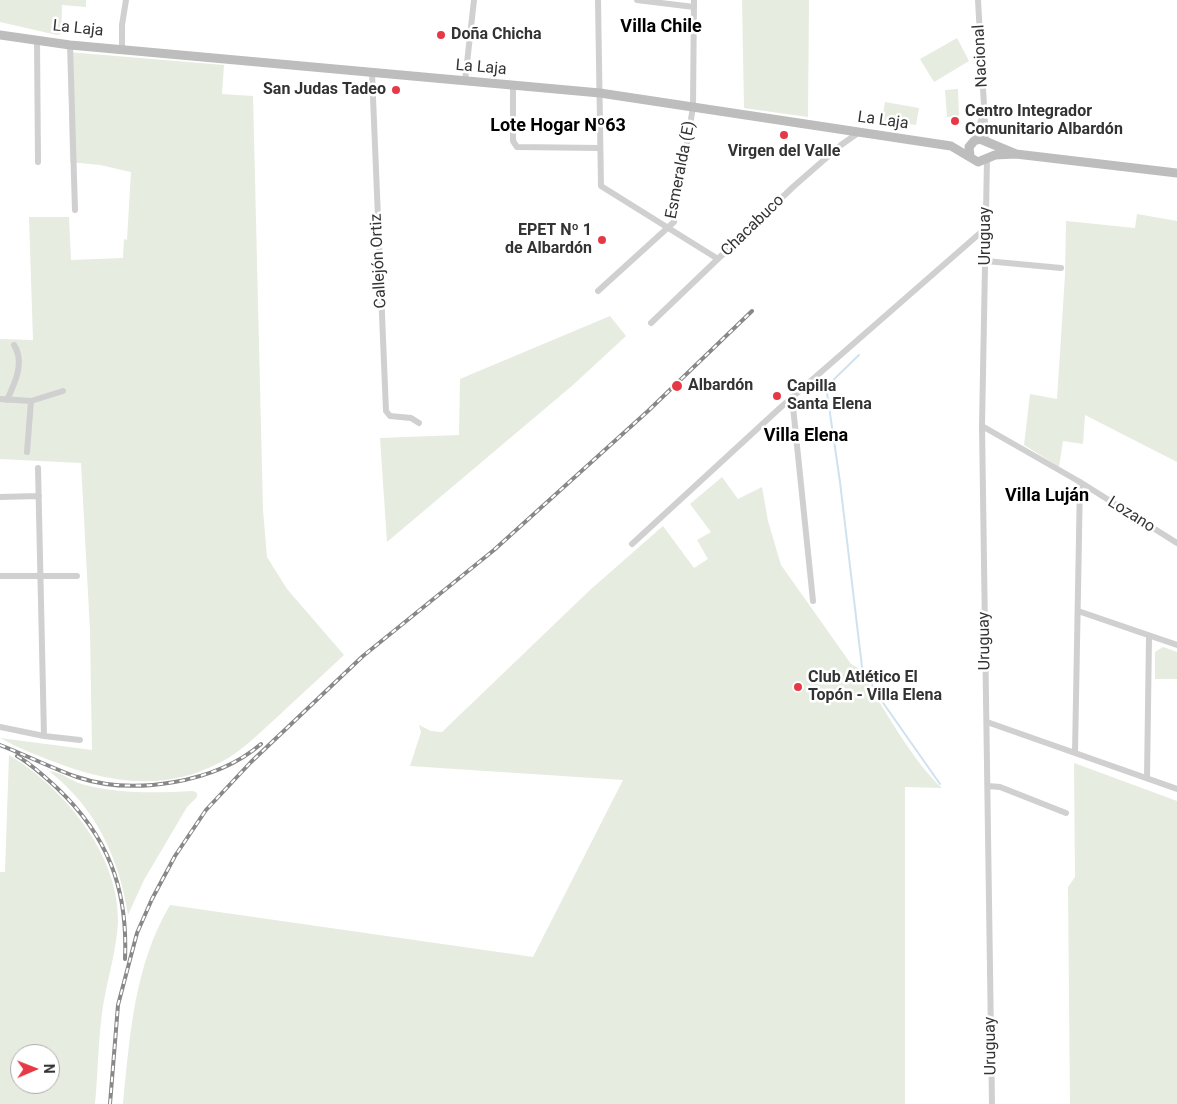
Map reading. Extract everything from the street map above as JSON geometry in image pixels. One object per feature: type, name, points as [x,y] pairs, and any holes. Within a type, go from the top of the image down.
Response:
[{"type":"main road","name":"La Laja","points":[[2,36],[70,45],[372,74],[600,93],[951,146],[973,142]]},
{"type":"main road","points":[[1016,154],[988,159],[972,158],[969,151],[973,142],[987,142],[1004,151],[1016,154],[1177,174]]},
{"type":"main road","points":[[987,142],[991,147],[988,159]]},
{"type":"main road","name":"La Laja","points":[[951,146],[972,158]]},
{"type":"street","points":[[122,49],[122,25],[126,0]]},
{"type":"street","points":[[465,81],[474,0]]},
{"type":"street","points":[[598,0],[601,186],[718,259]]},
{"type":"street","points":[[637,0],[694,3]]},
{"type":"street","name":"Nacional","points":[[978,0],[987,142]]},
{"type":"street","name":"Esmeralda (E)","points":[[598,291],[674,222],[693,107],[694,3]]},
{"type":"street","points":[[37,40],[38,162]]},
{"type":"street","points":[[70,45],[75,210]]},
{"type":"street","name":"Callejón Ortiz","points":[[372,74],[386,411],[390,416],[411,418],[419,423]]},
{"type":"street","points":[[513,86],[513,142],[517,147],[600,148]]},
{"type":"street","name":"Nacional","points":[[973,142],[984,111]]},
{"type":"street","name":"Chacabuco","points":[[650,323],[793,187],[840,145],[858,133]]},
{"type":"street","points":[[972,158],[986,178]]},
{"type":"street","name":"Uruguay","points":[[988,159],[986,178],[987,227],[982,426],[992,1104]]},
{"type":"street","points":[[632,544],[792,397],[987,227]]},
{"type":"street","points":[[986,261],[1061,268]]},
{"type":"street","points":[[3,399],[15,384],[19,367],[18,351],[14,345]]},
{"type":"street","points":[[3,399],[31,401],[63,391]]},
{"type":"street","points":[[792,397],[813,601]]},
{"type":"street","points":[[27,452],[31,401]]},
{"type":"street","name":"Lozano","points":[[982,426],[1080,482],[1177,543]]},
{"type":"street","points":[[38,468],[44,736]]},
{"type":"street","points":[[1075,753],[1080,482]]},
{"type":"street","points":[[0,497],[39,496]]},
{"type":"street","points":[[0,576],[77,576]]},
{"type":"street","points":[[1078,611],[1177,645]]},
{"type":"street","points":[[1147,778],[1149,636]]},
{"type":"street","points":[[987,722],[1177,789]]},
{"type":"street","points":[[0,726],[44,736],[80,740]]},
{"type":"street","points":[[988,786],[1000,787],[1066,813]]},
{"type":"shaded area","points":[[0,0],[86,0],[86,7],[62,5],[61,34],[57,35],[0,22]]},
{"type":"shaded area","points":[[742,0],[809,0],[808,117],[744,108]]},
{"type":"shaded area","points":[[957,38],[969,61],[934,82],[920,59]]},
{"type":"shaded area","points":[[68,52],[224,65],[222,94],[253,96],[263,510],[267,557],[287,589],[344,655],[235,753],[221,762],[174,779],[150,781],[104,777],[57,763],[0,738],[92,750],[90,630],[81,463],[0,459],[0,339],[33,340],[29,217],[69,217],[71,260],[123,258],[124,239],[127,240],[131,172],[100,165],[70,162]]},
{"type":"shaded area","points":[[958,89],[959,116],[947,117],[945,90]]},
{"type":"shaded area","points":[[885,102],[919,108],[916,125],[882,120]]},
{"type":"shaded area","points":[[1137,214],[1177,221],[1177,462],[1085,415],[1083,444],[1063,441],[1059,467],[1024,445],[1030,394],[1057,399],[1065,275],[1066,221],[1135,228]]},
{"type":"shaded area","points":[[610,316],[626,336],[573,385],[387,542],[380,438],[459,435],[460,379]]},
{"type":"shaded area","points":[[722,477],[738,499],[762,487],[768,521],[781,565],[851,664],[860,669],[887,715],[920,764],[942,788],[905,787],[905,1104],[123,1104],[131,1027],[141,977],[148,952],[170,905],[533,957],[623,780],[410,766],[421,732],[419,725],[431,731],[442,732],[590,590],[663,526],[694,568],[708,559],[697,540],[711,532],[690,504]]},
{"type":"shaded area","points":[[1163,647],[1177,652],[1177,679],[1155,679],[1155,652]]},
{"type":"shaded area","points":[[9,755],[30,769],[68,805],[85,826],[99,849],[110,873],[116,898],[118,923],[102,1013],[95,1104],[0,1104],[0,872],[5,872]]},
{"type":"shaded area","points":[[1074,763],[1177,801],[1177,1104],[1070,1104],[1068,887],[1075,877]]},
{"type":"shaded area","points":[[49,771],[58,773],[80,784],[98,788],[152,792],[193,791],[197,793],[197,797],[187,807],[144,880],[128,915],[118,873],[102,835],[92,817],[79,801]]},
{"type":"waterway","points":[[859,355],[827,386],[827,393],[840,482],[862,667],[879,697],[940,784]]},
{"type":"railway","points":[[110,1104],[118,1005],[137,933],[152,899],[175,856],[206,810],[251,762],[363,656],[494,550],[648,411],[752,311]]},
{"type":"railway","points":[[0,745],[58,770],[99,783],[148,785],[198,777],[221,768],[261,744]]},
{"type":"railway","points":[[17,756],[56,787],[74,806],[101,844],[111,865],[123,909],[125,959]]},
{"type":"place","name":"Doña Chicha","points":[[441,35]]},
{"type":"place","name":"San Judas Tadeo","points":[[396,90]]},
{"type":"place","name":"Centro Integrador Comunitario Albardón","points":[[955,121]]},
{"type":"place","name":"Virgen del Valle","points":[[784,135]]},
{"type":"place","name":"EPET Nº 1 de Albardón","points":[[602,240]]},
{"type":"place","name":"Albardón","points":[[677,386]]},
{"type":"place","name":"Capilla Santa Elena","points":[[777,396]]},
{"type":"place","name":"Club Atlético El Topón - Villa Elena","points":[[798,687]]},
{"type":"district","name":"Villa Chile","points":[[661,27]]},
{"type":"district","name":"Lote Hogar Nº63","points":[[558,126]]},
{"type":"district","name":"Villa Elena","points":[[806,436]]},
{"type":"district","name":"Villa Luján","points":[[1047,496]]}]
